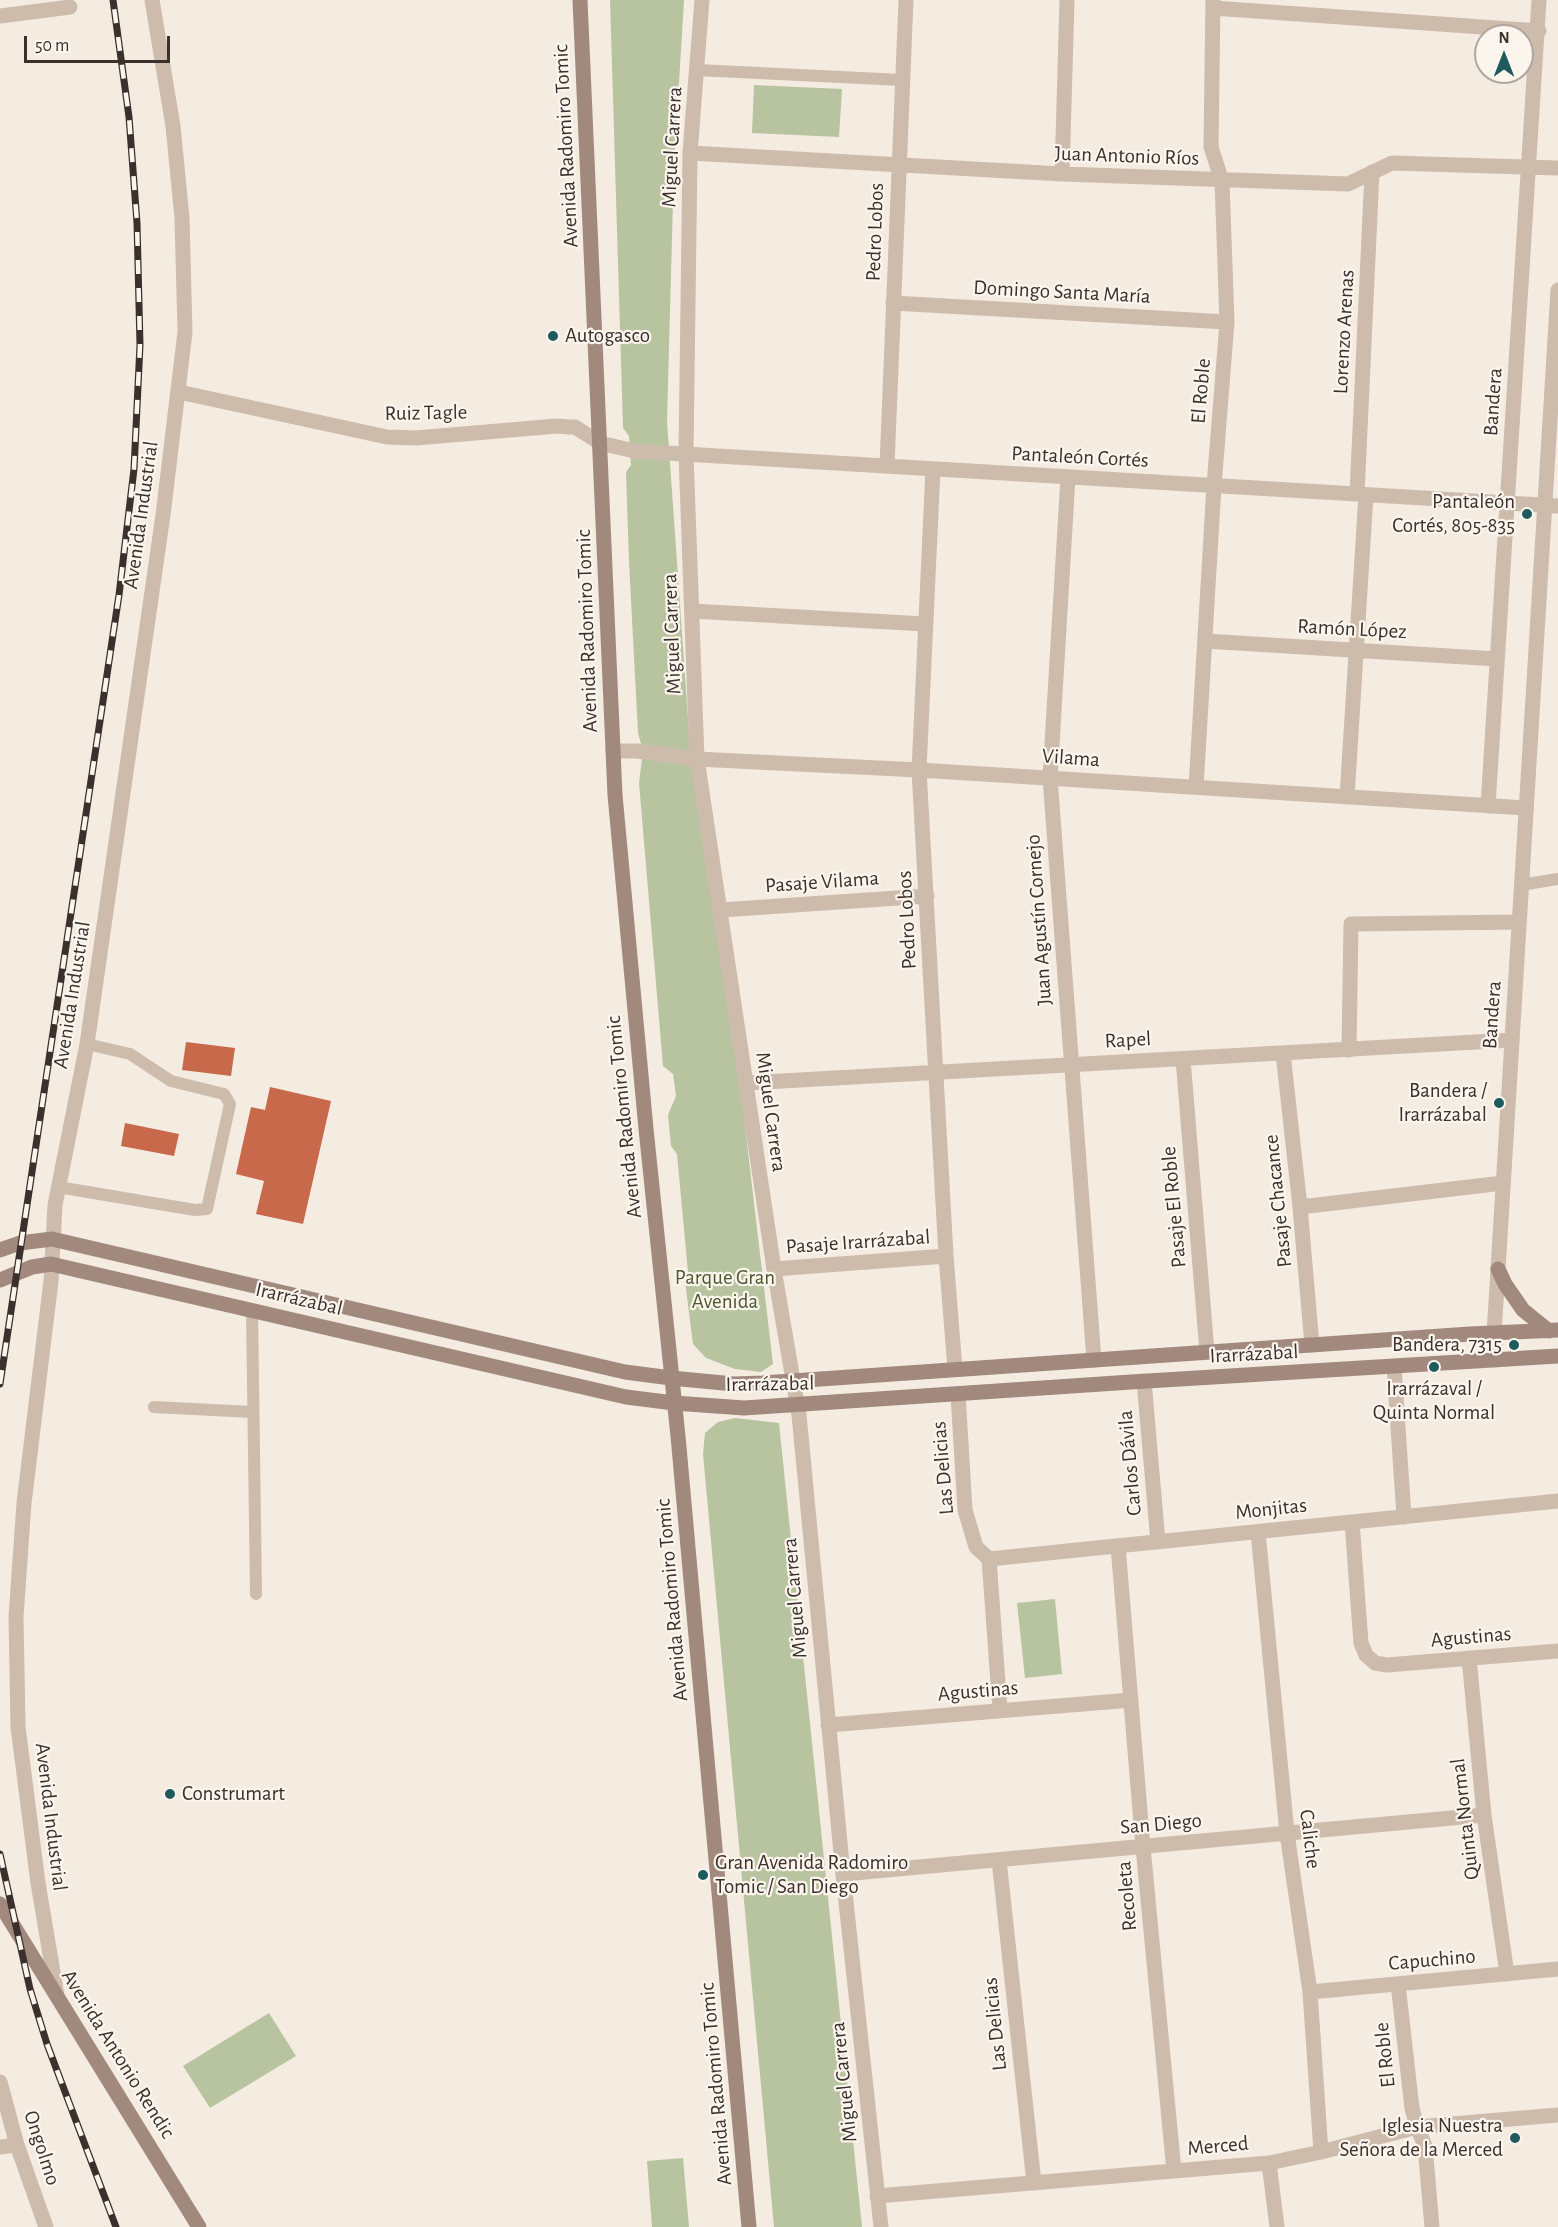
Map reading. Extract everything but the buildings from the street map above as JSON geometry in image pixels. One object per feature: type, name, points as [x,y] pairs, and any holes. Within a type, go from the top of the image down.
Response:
[{"type":"main road","name":"Avenida Radomiro Tomic","points":[[580,0],[613,752],[623,888],[674,1403],[749,2227]]},
{"type":"main road","name":"Irarrázabal","points":[[0,1250],[20,1243],[52,1239],[625,1372],[734,1384],[1494,1333],[1553,1331]]},
{"type":"main road","name":"Irarrázabal","points":[[0,1280],[32,1267],[51,1264],[626,1397],[744,1408],[1558,1356]]},
{"type":"main road","points":[[1498,1269],[1504,1284],[1523,1310],[1553,1331]]},
{"type":"main road","name":"Avenida Antonio Rendic","points":[[0,1904],[200,2227]]},
{"type":"street","name":"Avenida Industrial","points":[[58,1997],[38,1883],[18,1726],[16,1617],[24,1503],[51,1281],[52,1239],[58,1187],[87,1044],[179,392],[185,332],[182,218],[173,126],[152,0]]},
{"type":"street","name":"Miguel Carrera","points":[[702,0],[690,153],[686,454],[697,759],[774,1269],[798,1406],[843,1874],[881,2227]]},
{"type":"street","name":"Pedro Lobos","points":[[887,466],[906,0]]},
{"type":"street","points":[[1062,174],[1067,0]]},
{"type":"street","name":"Bandera","points":[[1488,806],[1539,31],[1539,0]]},
{"type":"street","points":[[1213,4],[1539,31]]},
{"type":"street","name":"El Roble","points":[[1196,787],[1214,486],[1227,322],[1222,180],[1210,147],[1213,4]]},
{"type":"street","points":[[0,16],[70,7]]},
{"type":"street","name":"Juan Antonio Ríos","points":[[690,153],[1062,174],[1348,184],[1392,163],[1558,168]]},
{"type":"street","name":"Lorenzo Arenas","points":[[1347,797],[1356,650],[1372,171]]},
{"type":"street","name":"Bandera","points":[[1496,1360],[1494,1333],[1521,885],[1551,506],[1558,290]]},
{"type":"street","name":"Domingo Santa María","points":[[893,303],[1227,322]]},
{"type":"street","name":"Ruiz Tagle","points":[[179,392],[387,437],[416,438],[557,426],[575,427],[600,443]]},
{"type":"street","name":"Pantaleón Cortés","points":[[600,443],[634,451],[1551,506]]},
{"type":"street","name":"Pedro Lobos","points":[[933,469],[919,770],[946,1256],[955,1369]]},
{"type":"street","name":"Juan Agustín Cornejo","points":[[1068,477],[1050,778],[1094,1360]]},
{"type":"street","points":[[692,611],[925,624]]},
{"type":"street","name":"Ramón López","points":[[1205,641],[1497,659]]},
{"type":"street","name":"Vilama","points":[[613,752],[637,751],[697,759],[919,770],[1526,808]]},
{"type":"street","name":"Pasaje Vilama","points":[[721,910],[927,896]]},
{"type":"street","points":[[1349,1050],[1351,924],[1519,922]]},
{"type":"street","name":"Rapel","points":[[746,1083],[1512,1040]]},
{"type":"street","name":"Pasaje Chacance","points":[[1283,1053],[1312,1345]]},
{"type":"street","name":"Pasaje El Roble","points":[[1183,1059],[1207,1352]]},
{"type":"street","points":[[1300,1207],[1503,1183]]},
{"type":"street","name":"Pasaje Irarrázabal","points":[[774,1269],[946,1256]]},
{"type":"street","points":[[1394,1367],[1404,1517]]},
{"type":"street","name":"Carlos Dávila","points":[[1144,1381],[1158,1542]]},
{"type":"street","name":"Las Delicias","points":[[958,1394],[965,1510],[976,1547],[989,1559]]},
{"type":"street","name":"Monjitas","points":[[989,1559],[1558,1501]]},
{"type":"street","name":"Agustinas","points":[[1352,1522],[1363,1650],[1375,1663],[1387,1665],[1558,1651]]},
{"type":"street","name":"Caliche","points":[[1258,1532],[1287,1833],[1310,1992],[1321,2152]]},
{"type":"street","name":"Recoleta","points":[[1118,1546],[1143,1846],[1174,2171]]},
{"type":"street","points":[[989,1559],[1000,1710]]},
{"type":"street","name":"Quinta Normal","points":[[1469,1658],[1484,1815],[1507,1974]]},
{"type":"street","name":"Agustinas","points":[[828,1725],[1131,1700]]},
{"type":"street","name":"San Diego","points":[[843,1874],[1484,1815]]},
{"type":"street","name":"Las Delicias","points":[[999,1860],[1034,2183]]},
{"type":"street","name":"Capuchino","points":[[1310,1992],[1558,1969]]},
{"type":"street","name":"El Roble","points":[[1398,1984],[1412,2108],[1425,2146],[1432,2227]]},
{"type":"street","name":"Ongolmo","points":[[0,2082],[17,2145],[46,2227]]},
{"type":"street","name":"Merced","points":[[877,2196],[1269,2163],[1417,2127],[1558,2115]]},
{"type":"street","points":[[0,2147],[17,2145]]},
{"type":"street","points":[[1269,2163],[1277,2227]]},
{"type":"lane","points":[[696,70],[902,80]]},
{"type":"lane","points":[[1521,885],[1558,879]]},
{"type":"lane","points":[[58,1187],[195,1210],[207,1209],[230,1104],[224,1094],[171,1081],[130,1054],[87,1044]]},
{"type":"lane","points":[[252,1310],[255,1594]]},
{"type":"lane","points":[[154,1407],[253,1412]]},
{"type":"green space","name":"Parque Gran Avenida","points":[[610,0],[684,0],[674,165],[667,421],[691,760],[740,1084],[773,1364],[761,1372],[735,1369],[706,1358],[693,1344],[685,1281],[688,1272],[677,1154],[671,1146],[668,1115],[676,1096],[673,1074],[663,1066],[639,783],[643,751],[638,733],[629,562],[626,472],[631,465],[629,436],[623,428]]},
{"type":"green space","points":[[754,85],[842,89],[839,137],[752,133]]},
{"type":"green space","points":[[735,1418],[779,1423],[862,2227],[774,2227],[703,1454],[705,1433],[718,1422]]},
{"type":"green space","points":[[1055,1599],[1062,1674],[1025,1678],[1017,1603]]},
{"type":"green space","points":[[269,2013],[296,2056],[210,2108],[183,2066]]},
{"type":"green space","points":[[683,2158],[689,2227],[652,2227],[647,2161]]},
{"type":"railway","points":[[0,1384],[119,595],[134,469],[140,345],[137,223],[129,117],[113,0]]},
{"type":"railway","points":[[0,1854],[30,1989],[47,2044],[116,2227]]},
{"type":"place","name":"Autogasco","points":[[553,336]]},
{"type":"place","name":"Pantaleón Cortés, 805-835","points":[[1527,514]]},
{"type":"place","name":"Bandera / Irarrázabal","points":[[1499,1103]]},
{"type":"place","name":"Bandera, 7315","points":[[1514,1345]]},
{"type":"place","name":"Irarrázaval / Quinta Normal","points":[[1434,1367]]},
{"type":"place","name":"Construmart","points":[[170,1794]]},
{"type":"place","name":"Gran Avenida Radomiro Tomic / San Diego","points":[[703,1875]]},
{"type":"place","name":"Iglesia Nuestra Señora de la Merced","points":[[1515,2138]]}]
